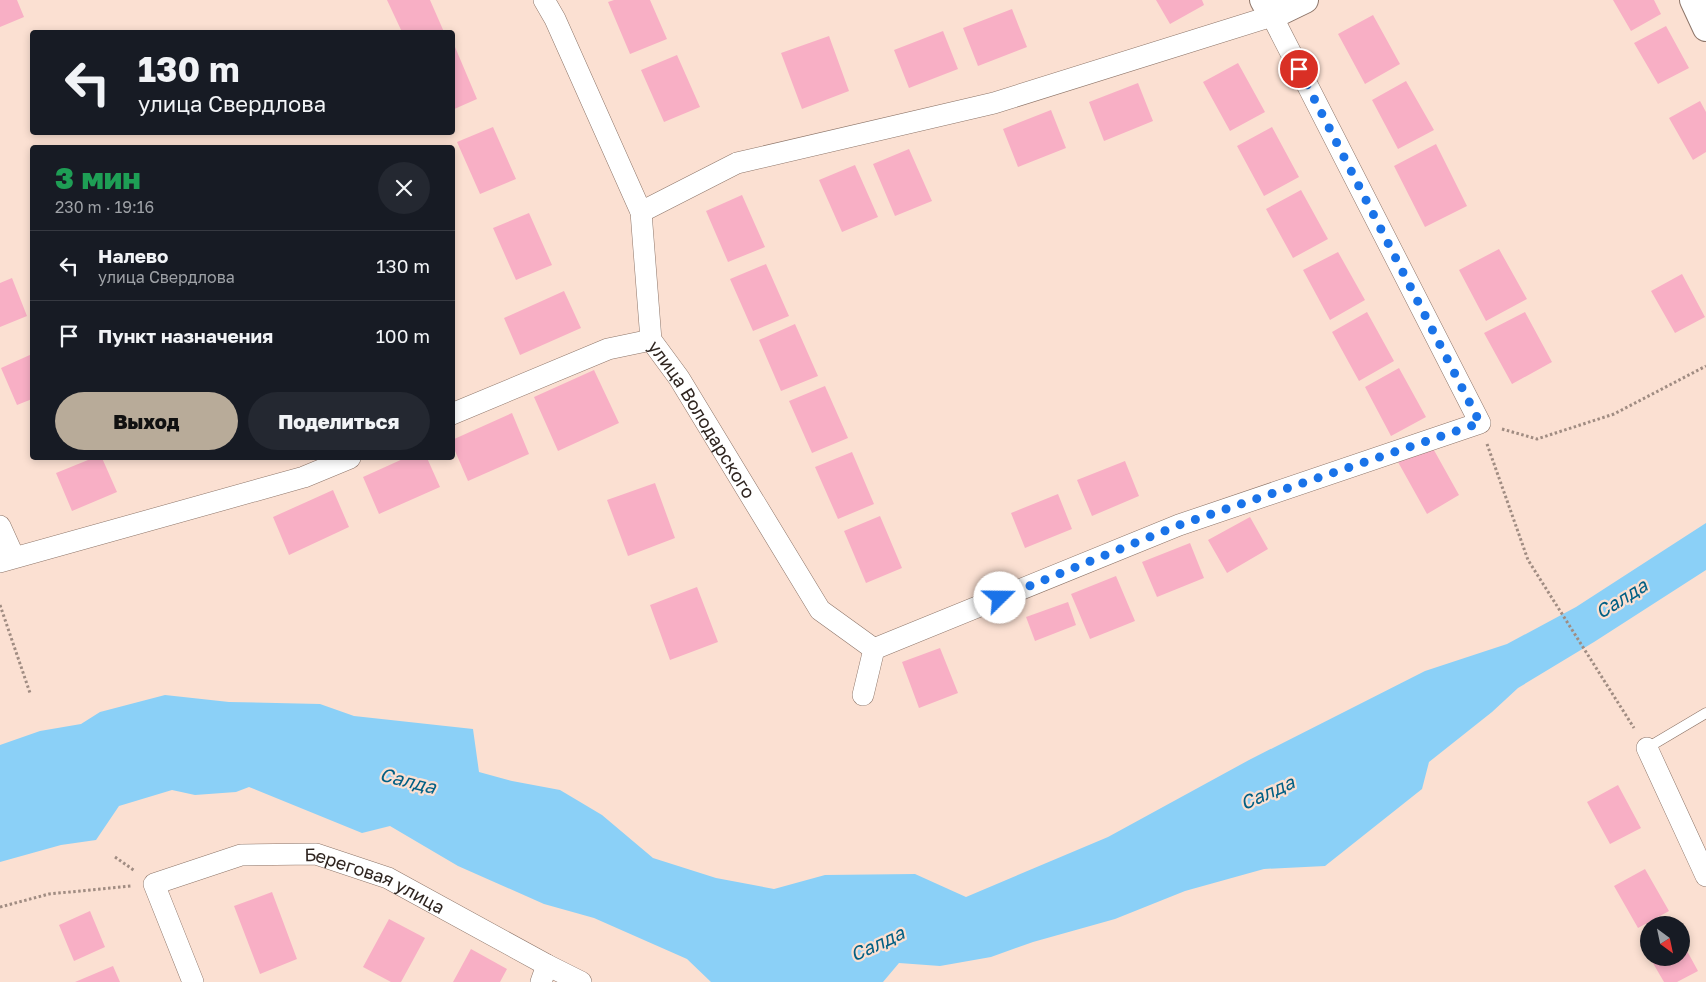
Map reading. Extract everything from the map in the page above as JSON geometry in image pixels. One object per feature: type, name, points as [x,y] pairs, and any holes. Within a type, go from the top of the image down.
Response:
[{"type":"street","name":"улица Володарского","points":[[544,0],[642,212],[650,340],[679,378],[820,610],[874,649]]},
{"type":"street","points":[[642,212],[737,163],[994,103],[1268,8],[1305,0]]},
{"type":"street","points":[[1693,0],[1706,28]]},
{"type":"street","points":[[863,695],[874,649],[1179,525],[1480,423],[1268,8]]},
{"type":"street","points":[[455,413],[608,349],[650,340]]},
{"type":"street","points":[[0,526],[7,560],[304,477],[345,460]]},
{"type":"street","points":[[1647,748],[1706,876]]},
{"type":"street","name":"Береговая улица","points":[[154,884],[241,855],[316,854],[388,878],[544,974],[581,982]]},
{"type":"street","points":[[154,884],[193,982]]},
{"type":"lane","points":[[1647,748],[1706,713]]},
{"type":"path","points":[[1480,423],[1537,438],[1614,414],[1706,366]]},
{"type":"path","points":[[1480,423],[1528,560],[1647,748]]},
{"type":"path","points":[[0,605],[30,693]]},
{"type":"path","points":[[0,907],[49,894],[154,884]]},
{"type":"water","name":"Салда","points":[[1706,523],[1706,570],[1518,688],[1492,712],[1429,762],[1422,789],[1325,866],[1264,869],[1185,891],[1115,919],[1033,942],[991,957],[940,966],[899,963],[883,982],[711,982],[687,959],[594,918],[544,904],[458,866],[390,826],[362,833],[249,787],[236,792],[195,795],[172,790],[119,806],[96,840],[61,845],[0,862],[0,745],[40,731],[81,724],[100,712],[165,695],[229,702],[320,704],[354,716],[473,729],[479,772],[512,781],[560,790],[602,815],[653,858],[716,878],[774,889],[825,875],[915,874],[966,897],[1108,837],[1249,760],[1425,671],[1507,644],[1576,607]]},
{"type":"building","points":[[0,0],[17,0],[24,17],[0,27]]},
{"type":"building","points":[[387,0],[430,0],[443,30],[401,30]]},
{"type":"building","points":[[614,0],[650,0],[667,39],[630,54],[608,2]]},
{"type":"building","points":[[1156,0],[1202,0],[1204,5],[1170,24]]},
{"type":"building","points":[[1613,0],[1654,0],[1661,14],[1631,31]]},
{"type":"building","points":[[1012,9],[1027,47],[978,66],[963,28]]},
{"type":"building","points":[[1373,15],[1400,64],[1365,84],[1338,34]]},
{"type":"building","points":[[1666,26],[1689,68],[1658,84],[1634,43]]},
{"type":"building","points":[[943,31],[958,69],[909,88],[894,50]]},
{"type":"building","points":[[829,36],[849,91],[802,109],[781,53]]},
{"type":"building","points":[[455,47],[477,99],[455,109]]},
{"type":"building","points":[[677,55],[700,107],[664,122],[641,70]]},
{"type":"building","points":[[1238,63],[1265,112],[1230,131],[1203,82]]},
{"type":"building","points":[[1406,81],[1434,130],[1398,149],[1372,100]]},
{"type":"building","points":[[1138,83],[1153,121],[1104,141],[1089,102]]},
{"type":"building","points":[[1700,101],[1706,112],[1706,152],[1693,160],[1669,118]]},
{"type":"building","points":[[1051,110],[1066,148],[1018,167],[1003,129]]},
{"type":"building","points":[[493,127],[516,179],[480,194],[457,142]]},
{"type":"building","points":[[1272,127],[1299,177],[1264,196],[1237,146]]},
{"type":"building","points":[[1436,144],[1467,206],[1425,227],[1394,166]]},
{"type":"building","points":[[909,149],[932,201],[895,216],[873,164]]},
{"type":"building","points":[[855,165],[878,217],[842,232],[819,180]]},
{"type":"building","points":[[1301,190],[1328,239],[1293,258],[1266,209]]},
{"type":"building","points":[[742,195],[765,247],[728,262],[706,211]]},
{"type":"building","points":[[529,213],[552,265],[516,280],[493,228]]},
{"type":"building","points":[[1499,249],[1527,299],[1486,321],[1459,270]]},
{"type":"building","points":[[1338,252],[1365,300],[1330,320],[1303,270]]},
{"type":"building","points":[[766,264],[789,316],[753,331],[730,279]]},
{"type":"building","points":[[1682,274],[1705,317],[1675,333],[1651,291]]},
{"type":"building","points":[[12,278],[27,316],[0,327],[0,283]]},
{"type":"building","points":[[564,291],[581,328],[520,355],[504,318]]},
{"type":"building","points":[[1367,312],[1394,361],[1359,381],[1332,332]]},
{"type":"building","points":[[1525,312],[1552,362],[1512,384],[1484,333]]},
{"type":"building","points":[[795,324],[818,376],[781,391],[759,340]]},
{"type":"building","points":[[30,355],[30,400],[17,405],[1,368]]},
{"type":"building","points":[[1399,368],[1426,417],[1391,436],[1365,387]]},
{"type":"building","points":[[594,370],[619,423],[558,451],[534,397]]},
{"type":"building","points":[[825,386],[848,438],[812,453],[789,401]]},
{"type":"building","points":[[512,413],[529,454],[468,481],[455,451],[455,439]]},
{"type":"building","points":[[1430,443],[1459,495],[1427,514],[1398,462]]},
{"type":"building","points":[[852,452],[874,504],[838,519],[815,467]]},
{"type":"building","points":[[88,460],[103,460],[117,492],[72,511],[56,473]]},
{"type":"building","points":[[401,460],[428,460],[440,487],[379,514],[363,477]]},
{"type":"building","points":[[1125,461],[1139,496],[1092,516],[1077,480]]},
{"type":"building","points":[[655,483],[675,538],[628,556],[607,500]]},
{"type":"building","points":[[333,490],[349,527],[289,555],[273,517]]},
{"type":"building","points":[[1058,494],[1072,529],[1025,548],[1011,513]]},
{"type":"building","points":[[880,516],[902,568],[866,583],[844,531]]},
{"type":"building","points":[[1250,517],[1268,549],[1227,573],[1208,540]]},
{"type":"building","points":[[1190,543],[1204,578],[1157,597],[1142,562]]},
{"type":"building","points":[[1116,576],[1135,621],[1090,639],[1071,594]]},
{"type":"building","points":[[697,587],[718,642],[670,660],[650,605]]},
{"type":"building","points":[[1068,602],[1076,625],[1035,641],[1026,617]]},
{"type":"building","points":[[940,648],[958,693],[919,708],[902,662]]},
{"type":"building","points":[[1618,785],[1641,828],[1610,844],[1587,802]]},
{"type":"building","points":[[1645,869],[1669,911],[1660,916],[1640,916],[1640,927],[1638,928],[1614,886]]},
{"type":"building","points":[[272,892],[297,959],[260,974],[234,906]]},
{"type":"building","points":[[90,911],[105,947],[74,961],[59,925]]},
{"type":"building","points":[[389,919],[425,938],[401,982],[391,982],[363,967]]},
{"type":"building","points":[[471,949],[507,969],[500,982],[453,982]]},
{"type":"building","points":[[1690,956],[1698,971],[1677,982],[1664,982],[1655,966],[1690,966]]},
{"type":"building","points":[[113,966],[120,982],[75,982]]},
{"type":"route","points":[[1000,598],[1179,525],[1480,423],[1299,69]]}]
